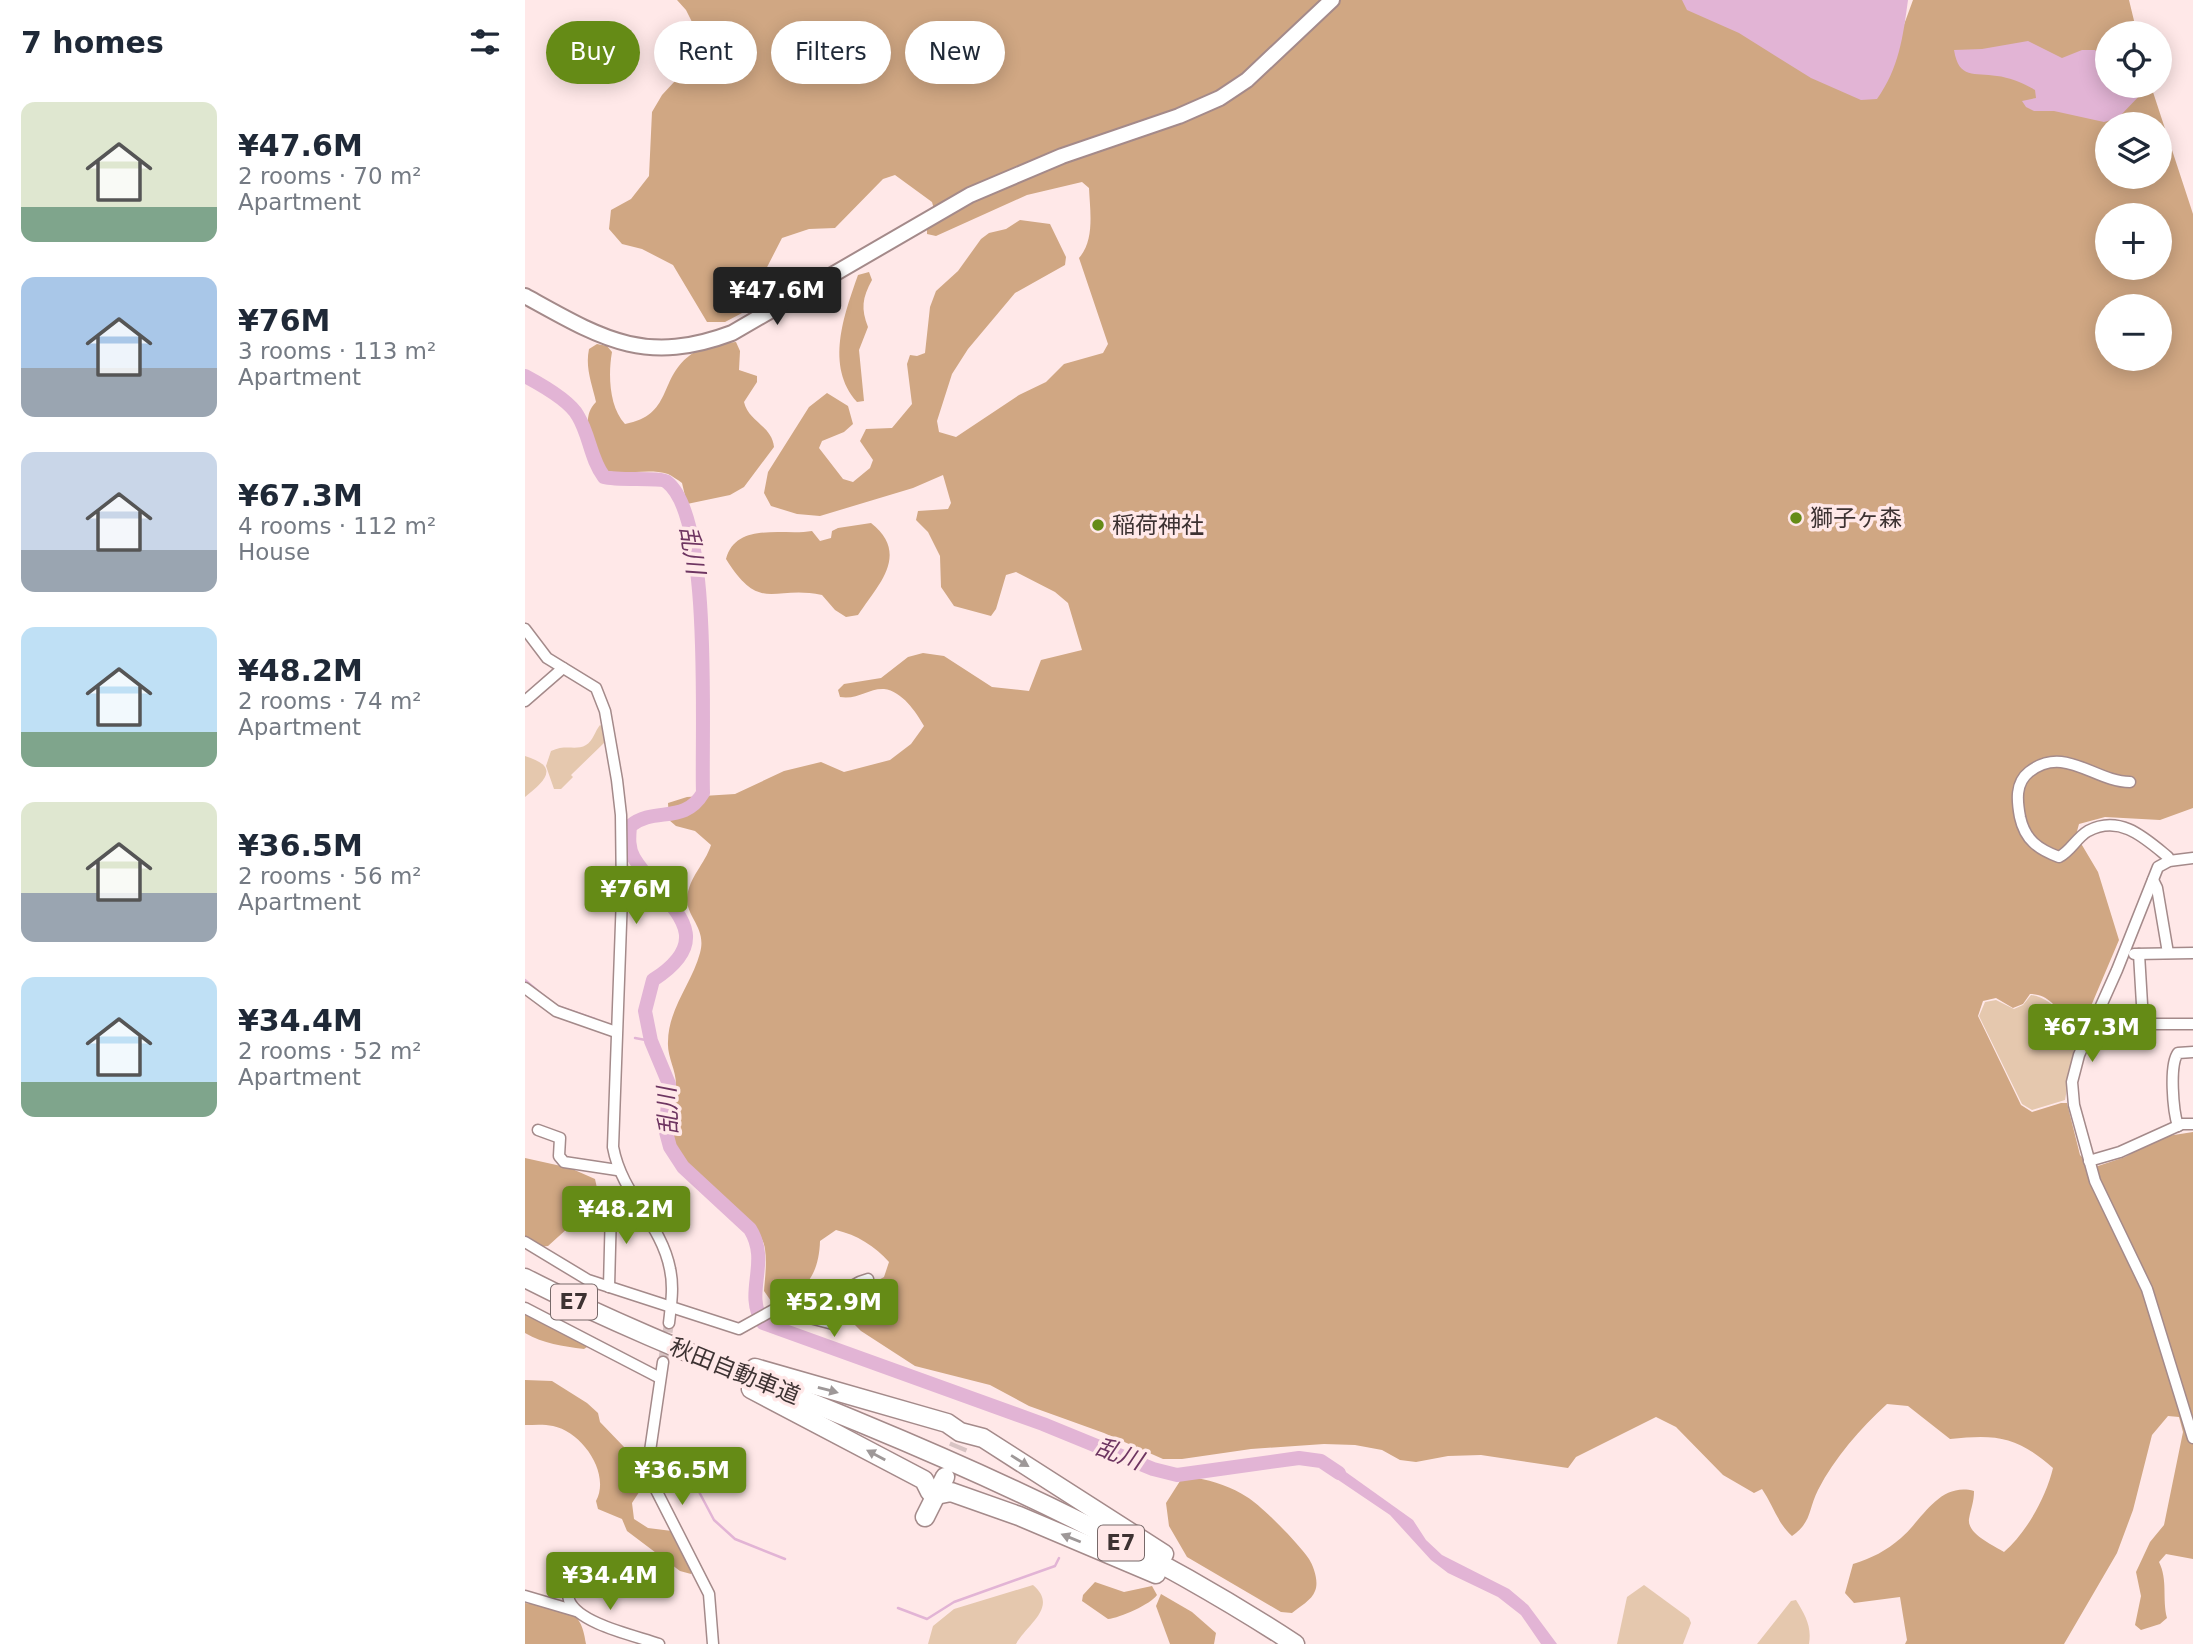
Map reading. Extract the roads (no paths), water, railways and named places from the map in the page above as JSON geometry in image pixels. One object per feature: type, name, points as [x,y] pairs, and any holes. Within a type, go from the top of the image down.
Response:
[{"type":"highway","name":"秋田自動車道","points":[[525,1278],[623,1325],[950,1455]]},
{"type":"highway","points":[[623,1325],[804,1383],[947,1423],[950,1455],[923,1516]]},
{"type":"highway","points":[[623,1325],[762,1394],[924,1480],[933,1494]]},
{"type":"highway","points":[[950,1455],[983,1438],[1264,1620],[1292,1642]]},
{"type":"highway","name":"E7","points":[[950,1455],[1137,1551],[1292,1642]]},
{"type":"highway","points":[[933,1494],[951,1492],[1139,1565],[1292,1642]]},
{"type":"street","points":[[525,296],[615,342],[685,348],[732,333],[970,195],[1062,156],[1179,116],[1220,98],[1247,80],[1332,0]]},
{"type":"street","points":[[527,637],[547,658],[596,688],[602,698],[621,815],[622,897],[612,1132],[617,1170],[663,1245],[670,1267],[669,1323]]},
{"type":"street","points":[[525,701],[563,668]]},
{"type":"street","points":[[2130,782],[2118,782],[2084,767],[2061,761],[2042,764],[2024,776],[2018,789],[2023,829],[2041,850],[2059,857],[2067,853],[2089,830],[2124,827],[2137,832],[2168,857],[2169,861]]},
{"type":"street","points":[[2193,858],[2169,861],[2158,867],[2079,1055],[2072,1082],[2074,1105],[2095,1181],[2147,1289],[2193,1438]]},
{"type":"street","points":[[2153,880],[2157,888],[2168,953]]},
{"type":"street","points":[[2123,955],[2193,953]]},
{"type":"street","points":[[2139,954],[2143,1021],[2147,1024],[2193,1024]]},
{"type":"street","points":[[525,988],[556,1011],[616,1032]]},
{"type":"street","points":[[2178,1126],[2173,1062],[2178,1053],[2193,1052]]},
{"type":"street","points":[[2089,1161],[2120,1152],[2178,1126],[2193,1124]]},
{"type":"street","points":[[538,1130],[560,1138],[559,1156],[564,1161],[584,1167],[617,1170]]},
{"type":"street","points":[[609,1287],[611,1209],[633,1197]]},
{"type":"street","points":[[525,1242],[573,1273],[739,1329],[770,1310],[833,1324],[837,1302],[856,1282],[868,1279]]},
{"type":"street","points":[[525,1308],[660,1378]]},
{"type":"street","points":[[663,1362],[649,1458],[653,1484],[709,1594],[713,1644]]},
{"type":"street","points":[[574,1567],[568,1593],[569,1601],[577,1611]]},
{"type":"street","points":[[525,1596],[577,1611],[599,1624],[659,1644]]},
{"type":"waterway","name":"乱川","points":[[525,376],[554,393],[574,410],[604,477],[667,482],[682,503],[692,537],[701,628],[703,793],[687,809],[649,817],[630,826],[629,842],[634,858],[671,904],[686,933],[684,948],[674,963],[653,980],[645,1011],[651,1041],[669,1084],[666,1132],[670,1147],[683,1167],[750,1229],[758,1254],[755,1300],[763,1323],[1043,1424],[1153,1469],[1177,1475],[1299,1458],[1321,1461],[1339,1473]]},
{"type":"waterway","points":[[525,980],[546,998]]},
{"type":"waterway","points":[[557,1006],[595,1019]]},
{"type":"waterway","points":[[635,1038],[651,1041]]},
{"type":"waterway","points":[[658,1458],[689,1473],[714,1520],[735,1539],[785,1559]]},
{"type":"waterway","points":[[898,1608],[927,1619],[954,1602],[1055,1566],[1059,1558]]},
{"type":"tunnel","points":[[663,1362],[669,1323]]},
{"type":"tunnel","points":[[947,1474],[959,1445]]},
{"type":"place","name":"獅子ヶ森","points":[[1796,518]]},
{"type":"place","name":"稲荷神社","points":[[1098,525]]}]
